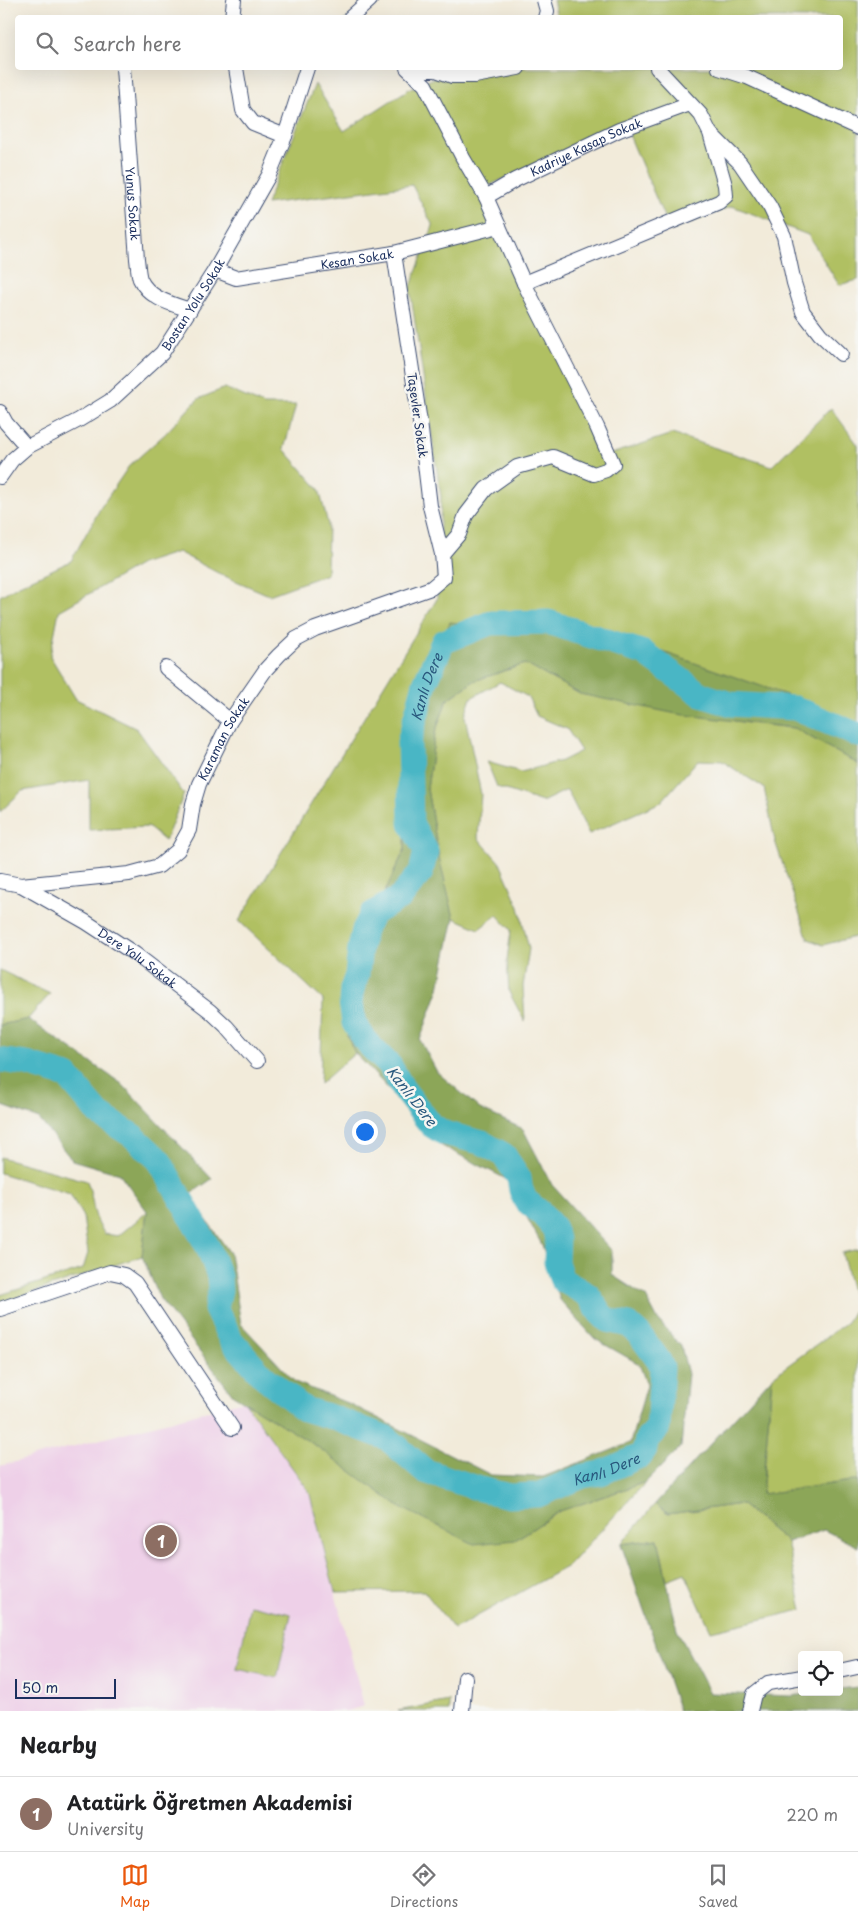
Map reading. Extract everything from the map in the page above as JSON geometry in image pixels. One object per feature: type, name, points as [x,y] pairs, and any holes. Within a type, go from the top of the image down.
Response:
[{"type":"street","points":[[232,15],[234,0]]},
{"type":"street","points":[[353,15],[370,0]]},
{"type":"street","points":[[544,0],[547,11],[546,15]]},
{"type":"street","name":"Yunus Sokak","points":[[123,70],[140,279],[148,291],[160,300],[190,310]]},
{"type":"street","points":[[236,70],[243,110],[253,123],[285,136]]},
{"type":"street","name":"Bostan Yolu Sokak","points":[[0,477],[12,460],[27,447],[79,420],[110,401],[162,353],[215,270],[269,175],[285,136],[306,70]]},
{"type":"street","points":[[409,70],[425,85],[463,158],[486,197],[524,283],[597,426],[613,464],[606,470],[594,474],[553,457],[517,467],[486,489],[466,515],[458,534],[442,554]]},
{"type":"street","points":[[442,70],[452,76],[475,76],[507,70]]},
{"type":"street","points":[[524,283],[719,202],[726,196],[725,185],[710,132],[701,115],[659,70]]},
{"type":"street","points":[[725,70],[747,77],[858,128]]},
{"type":"street","name":"Kadriye Kasap Sokak","points":[[486,197],[516,180],[619,130],[690,104]]},
{"type":"street","points":[[710,132],[740,163],[770,207],[784,236],[794,283],[803,312],[820,334],[841,354]]},
{"type":"street","name":"Kesan Sokak","points":[[215,270],[236,278],[394,253],[499,226]]},
{"type":"street","name":"Taşevler Sokak","points":[[394,253],[420,422],[430,506],[442,554],[444,577]]},
{"type":"street","points":[[0,412],[6,423],[27,447]]},
{"type":"street","name":"Karaman Sokak","points":[[21,885],[129,874],[159,866],[178,850],[189,830],[193,804],[200,784],[230,721],[266,669],[296,639],[315,628],[431,588],[444,577]]},
{"type":"street","points":[[166,668],[230,721]]},
{"type":"street","name":"Dere Yolu Sokak","points":[[0,881],[21,885],[86,922],[135,954],[210,1011],[257,1061]]},
{"type":"street","points":[[0,1309],[110,1272],[124,1275],[135,1283],[232,1428]]},
{"type":"street","points":[[843,1670],[858,1667]]},
{"type":"street","points":[[462,1711],[465,1678]]},
{"type":"street","points":[[750,1711],[754,1694],[768,1684],[798,1679]]},
{"type":"shaded area","points":[[244,1401],[309,1491],[364,1706],[347,1711],[0,1711],[0,1466]]},
{"type":"green space","points":[[553,0],[858,0],[858,280],[839,285],[808,235],[732,206],[670,231],[624,123],[486,187],[608,455],[672,434],[772,466],[831,408],[858,445],[858,730],[451,623],[406,726],[405,849],[382,898],[347,1036],[355,1053],[320,1084],[323,1000],[239,921],[437,599],[441,497],[410,289],[433,226],[412,185],[266,204],[315,84],[344,131],[409,89],[452,70],[843,70],[843,15],[557,15]]},
{"type":"green space","points":[[225,388],[264,405],[296,405],[284,449],[319,489],[328,524],[327,574],[269,595],[220,574],[178,552],[141,564],[59,611],[50,656],[76,699],[137,729],[184,794],[165,841],[148,827],[89,830],[89,780],[22,791],[0,812],[0,596],[71,561],[101,507],[129,466],[165,434],[198,399]]},
{"type":"green space","points":[[450,622],[643,645],[804,701],[858,724],[858,764],[794,728],[677,714],[580,694],[525,664],[474,681],[447,700],[435,733],[427,789],[439,857],[454,918],[439,988],[420,1040],[437,1072],[480,1109],[523,1129],[552,1185],[612,1251],[612,1275],[646,1297],[658,1320],[681,1346],[688,1374],[681,1447],[646,1482],[560,1511],[515,1540],[474,1544],[398,1506],[315,1445],[233,1395],[160,1299],[142,1256],[147,1211],[120,1174],[72,1160],[39,1119],[0,1105],[0,1025],[28,1019],[122,1084],[212,1179],[189,1195],[230,1253],[241,1324],[295,1382],[352,1405],[491,1475],[543,1477],[630,1443],[647,1385],[639,1364],[595,1339],[560,1300],[542,1245],[506,1179],[442,1146],[355,1053],[347,1036],[382,898],[405,849],[406,726]]},
{"type":"green space","points":[[525,664],[580,694],[747,723],[794,728],[858,764],[858,936],[823,945],[808,939],[775,841],[764,788],[722,761],[698,760],[661,802],[589,834],[567,790],[542,802],[497,787],[487,762],[521,772],[561,761],[581,751],[567,729],[537,716],[528,697],[500,682],[471,698],[465,716],[481,794],[478,838],[500,863],[519,907],[529,949],[523,986],[525,1022],[509,992],[507,960],[511,930],[497,915],[479,929],[454,918],[440,862],[427,789],[435,733],[447,700],[474,681]]},
{"type":"green space","points":[[0,970],[50,994],[28,1019],[0,1025]]},
{"type":"green space","points":[[0,1157],[87,1181],[97,1221],[105,1234],[118,1236],[147,1212],[142,1256],[0,1303],[0,1295],[83,1269],[88,1253],[83,1217],[70,1194],[0,1173]]},
{"type":"green space","points":[[858,1249],[858,1480],[762,1495],[772,1377],[847,1322],[856,1307],[842,1253]]},
{"type":"green space","points":[[772,1377],[762,1494],[858,1480],[858,1547],[824,1530],[787,1542],[741,1504],[668,1514],[655,1504]]},
{"type":"green space","points":[[244,1401],[315,1445],[515,1540],[560,1511],[646,1482],[568,1566],[454,1629],[424,1591],[335,1592],[309,1491]]},
{"type":"green space","points":[[655,1504],[668,1514],[741,1504],[787,1542],[802,1610],[711,1631],[685,1573],[667,1580],[658,1539],[621,1544]]},
{"type":"green space","points":[[658,1539],[677,1630],[710,1693],[843,1696],[843,1689],[858,1687],[858,1711],[679,1711],[621,1544]]},
{"type":"green space","points":[[250,1605],[291,1614],[277,1678],[237,1669]]},
{"type":"green space","points":[[449,1701],[449,1711],[398,1711]]},
{"type":"waterway","name":"Kanlı Dere","points":[[0,1060],[27,1064],[67,1076],[99,1114],[133,1136],[159,1160],[209,1249],[219,1276],[220,1290],[216,1309],[231,1340],[263,1376],[304,1409],[387,1438],[425,1471],[480,1489],[509,1496],[538,1495],[583,1476],[601,1473],[640,1456],[645,1449],[647,1439],[658,1428],[662,1368],[659,1361],[640,1335],[629,1325],[607,1320],[588,1295],[562,1280],[556,1262],[557,1239],[554,1228],[541,1213],[525,1200],[519,1178],[504,1155],[483,1143],[444,1133],[431,1125],[403,1089],[390,1066],[367,1043],[354,1023],[351,1002],[352,989],[357,975],[364,930],[372,914],[401,897],[421,872],[426,851],[411,823],[409,742],[425,683],[443,642],[490,623],[548,622],[644,653],[702,695],[730,704],[795,708],[858,735]]},
{"type":"place","name":"Atatürk Öğretmen Akademisi","points":[[161,1541]]}]
